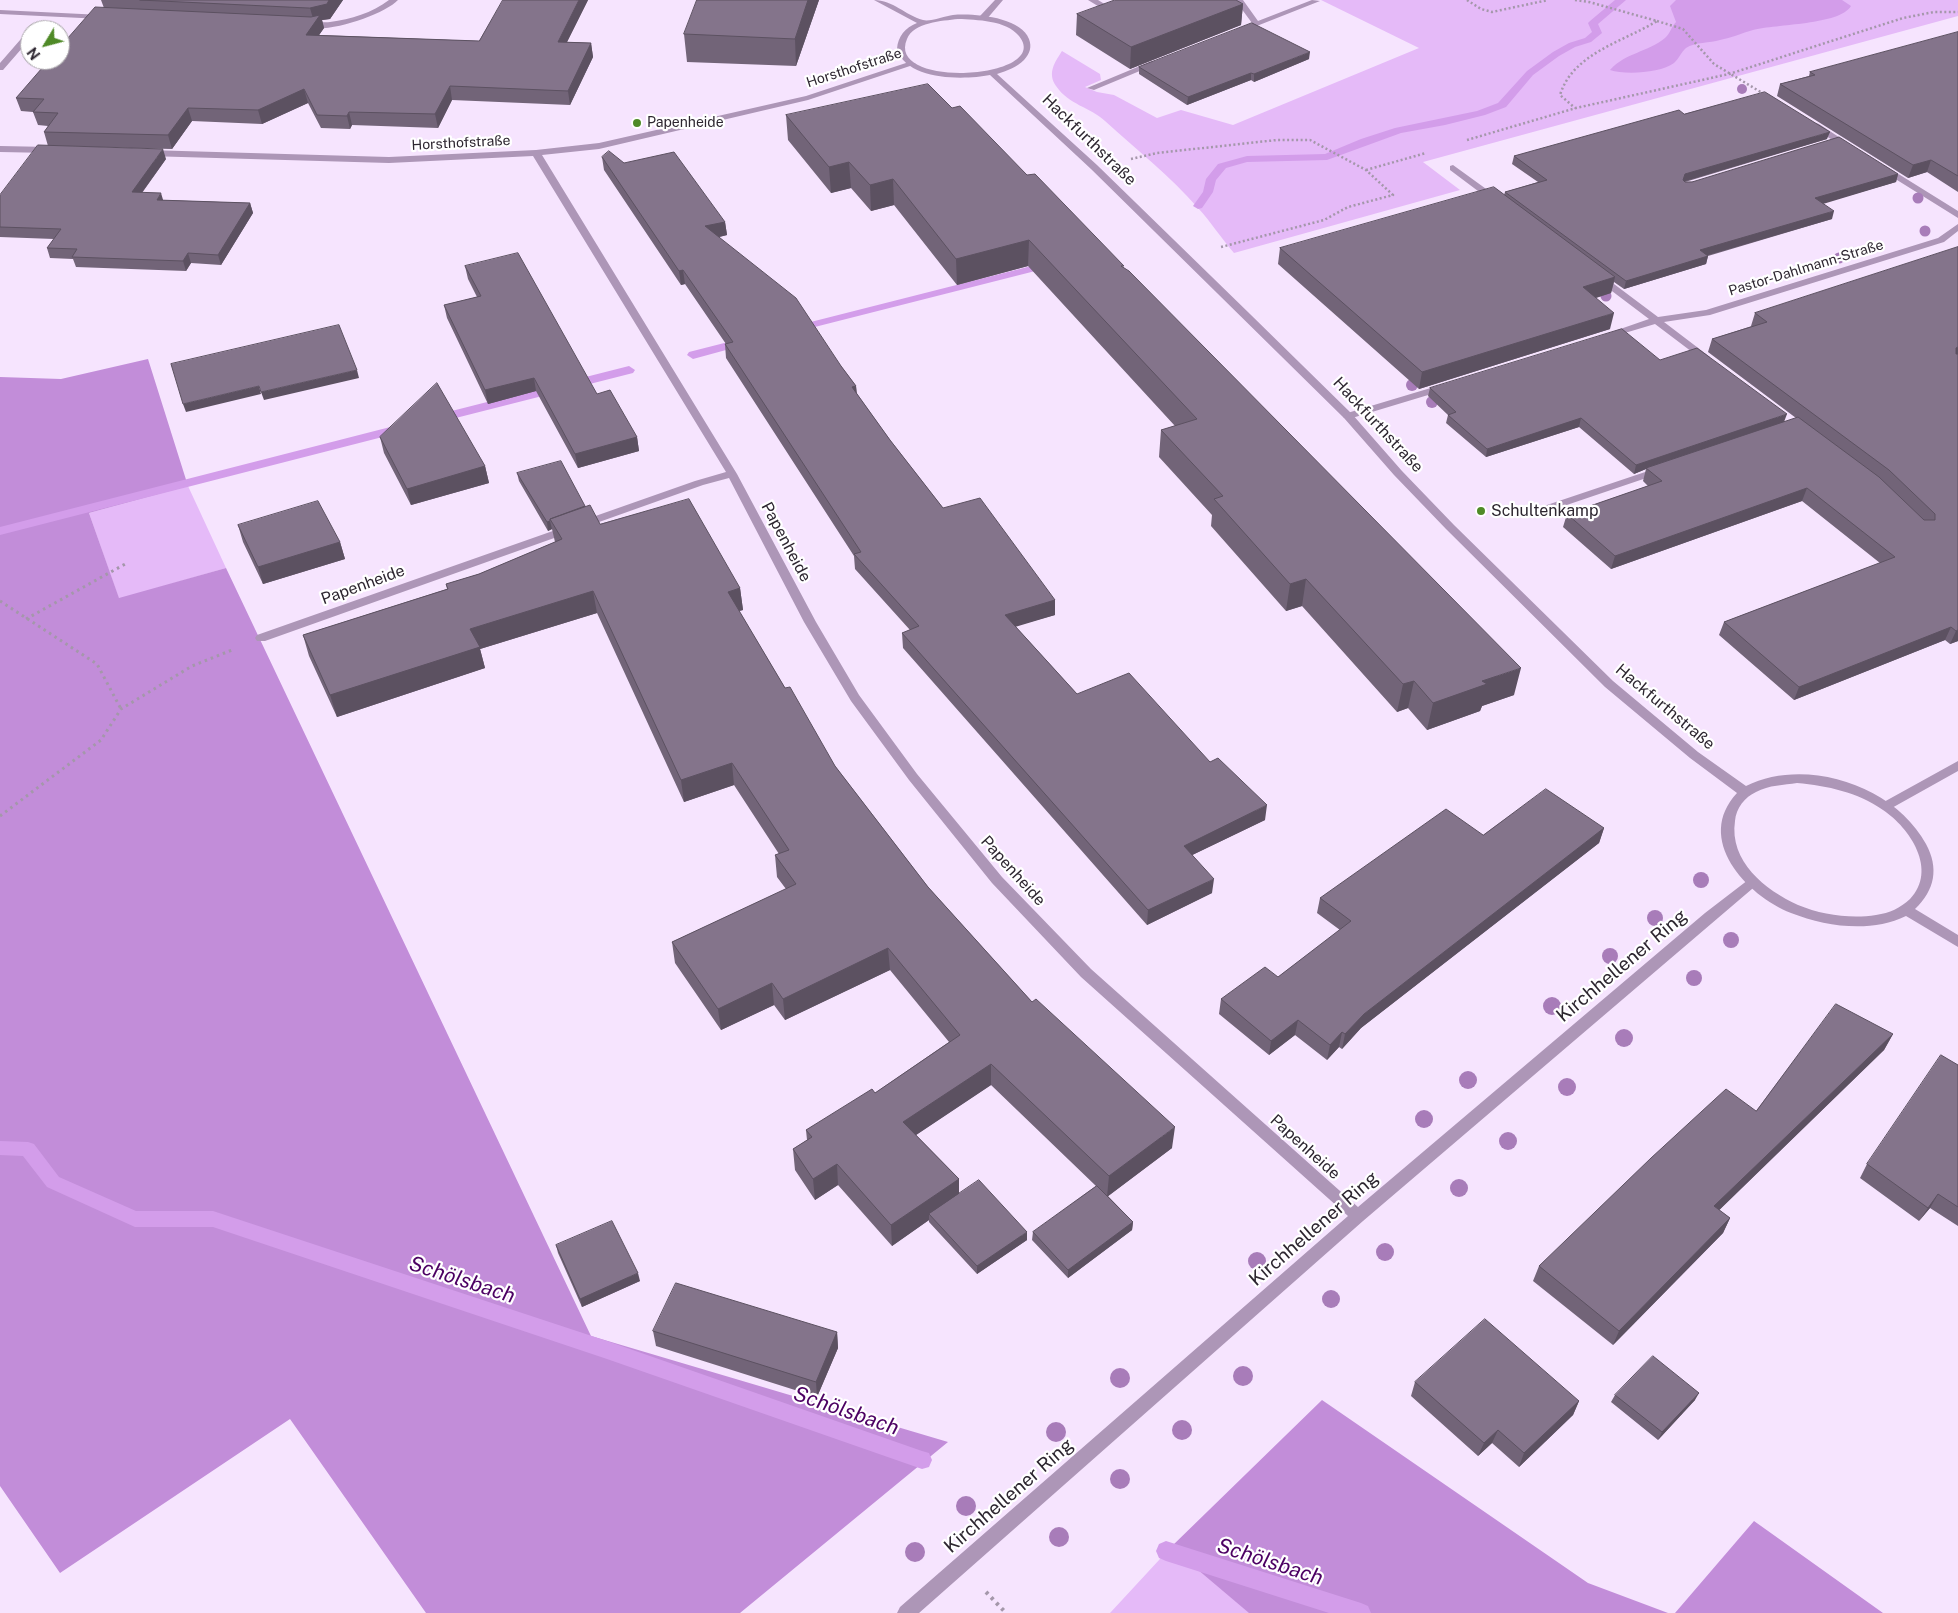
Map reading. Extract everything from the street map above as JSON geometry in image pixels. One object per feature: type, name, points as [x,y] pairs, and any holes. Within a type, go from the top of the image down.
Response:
[{"type":"street","points":[[294,25],[314,26],[343,21],[372,13],[394,0]]},
{"type":"street","points":[[878,0],[923,23]]},
{"type":"street","points":[[983,18],[999,0]]},
{"type":"street","points":[[1092,0],[1112,11],[1103,14]]},
{"type":"street","points":[[1239,0],[1256,24]]},
{"type":"street","points":[[1229,35],[1316,1]]},
{"type":"street","points":[[0,12],[107,17]]},
{"type":"street","points":[[43,20],[47,15]]},
{"type":"street","points":[[952,17],[983,18],[1010,26],[1025,38],[1028,46],[1026,53],[1020,60],[992,73],[976,76],[947,74],[912,64],[905,58],[900,49],[902,39],[910,30],[923,23],[952,17]]},
{"type":"street","points":[[0,68],[20,45]]},
{"type":"street","points":[[1092,88],[1165,60]]},
{"type":"street","name":"Horsthofstraße","points":[[137,153],[389,160],[536,153],[599,146],[808,98],[912,64]]},
{"type":"street","name":"Hackfurthstraße","points":[[992,73],[1094,167],[1348,416],[1398,473],[1450,527],[1609,684],[1694,755],[1745,792]]},
{"type":"street","points":[[1764,94],[1835,142],[1857,151]]},
{"type":"street","points":[[0,149],[59,150]]},
{"type":"street","name":"Papenheide","points":[[536,153],[732,474],[810,622],[855,698],[913,777],[997,880],[1086,973],[1358,1216]]},
{"type":"street","points":[[1874,162],[1958,215]]},
{"type":"street","points":[[1453,168],[1508,209]]},
{"type":"street","name":"Pastor-Dahlmann-Straße","points":[[1602,337],[1657,320],[1707,313],[1941,240],[1958,227]]},
{"type":"street","points":[[1594,274],[1717,367]]},
{"type":"street","points":[[1348,416],[1455,383]]},
{"type":"street","points":[[1548,508],[1671,466]]},
{"type":"street","name":"Papenheide","points":[[260,638],[699,483],[732,474]]},
{"type":"street","points":[[1886,806],[1958,765]]},
{"type":"street","points":[[1796,779],[1820,780],[1843,785],[1865,794],[1886,806],[1905,822],[1919,840],[1927,859],[1928,877],[1925,887],[1907,910],[1889,918],[1863,921],[1834,920],[1804,912],[1783,903],[1754,883],[1737,864],[1728,845],[1726,827],[1731,810],[1745,792],[1775,781],[1796,779]]},
{"type":"street","name":"Kirchhellener Ring","points":[[906,1613],[1358,1216],[1710,917],[1754,883]]},
{"type":"street","points":[[1907,910],[1958,942]]},
{"type":"path","points":[[1467,0],[1481,9],[1492,12],[1548,0]]},
{"type":"path","points":[[1575,0],[1589,2],[1684,29],[1714,64],[1764,94]]},
{"type":"path","points":[[1466,141],[1576,108],[1729,74],[1903,18],[1934,12],[1958,12]]},
{"type":"path","points":[[1576,108],[1560,95],[1560,87],[1572,71],[1597,53],[1657,21]]},
{"type":"path","points":[[1094,167],[1157,153],[1278,140],[1310,140],[1366,170],[1393,195],[1348,207],[1324,220],[1186,257]]},
{"type":"path","points":[[1366,170],[1430,152]]},
{"type":"path","points":[[26,618],[127,563]]},
{"type":"path","points":[[0,601],[97,664],[121,709]]},
{"type":"path","points":[[0,816],[100,740],[121,709],[192,666],[260,638]]},
{"type":"shaded area","points":[[1321,0],[1958,0],[1958,16],[1423,162],[1460,190],[1234,253],[1203,213],[1164,174],[1099,116],[1067,98],[1053,81],[1053,68],[1062,51],[1100,74],[1101,80],[1085,87],[1097,92],[1114,95],[1157,118],[1181,110],[1233,125],[1419,48]]},
{"type":"shaded area","points":[[1676,0],[1842,0],[1851,6],[1845,12],[1834,17],[1753,30],[1724,39],[1694,45],[1686,48],[1674,63],[1661,69],[1633,73],[1610,70],[1616,64],[1651,47],[1667,36],[1676,22],[1670,6]]},
{"type":"shaded area","points":[[148,359],[188,486],[89,513],[119,598],[226,568],[591,1336],[948,1442],[740,1613],[426,1613],[290,1419],[60,1573],[0,1486],[0,377],[61,379]]},
{"type":"shaded area","points":[[188,486],[226,568],[119,599],[89,513]]},
{"type":"shaded area","points":[[1322,1400],[1588,1583],[1668,1613],[1249,1613],[1171,1547]]},
{"type":"shaded area","points":[[1754,1521],[1883,1613],[1675,1613]]},
{"type":"shaded area","points":[[1172,1546],[1250,1613],[1110,1613]]},
{"type":"building","points":[[140,0],[329,0],[327,4],[310,8]]},
{"type":"building","points":[[503,0],[579,0],[558,42],[591,43],[568,91],[450,86],[435,114],[349,112],[347,116],[317,115],[304,89],[258,110],[188,108],[168,135],[44,132],[58,113],[33,112],[44,99],[16,98],[40,70],[70,70],[70,36],[95,7],[311,17],[320,15],[306,35],[479,41]]},
{"type":"building","points":[[697,0],[808,0],[795,39],[684,34]]},
{"type":"building","points":[[1115,0],[1236,0],[1243,4],[1131,47],[1077,14]]},
{"type":"building","points":[[1252,23],[1310,52],[1188,97],[1139,67]]},
{"type":"building","points":[[1958,32],[1958,176],[1931,160],[1913,165],[1780,84],[1815,75],[1810,72]]},
{"type":"building","points":[[928,84],[952,108],[960,106],[1027,175],[1035,174],[1124,266],[1121,266],[1129,271],[1521,668],[1482,681],[1487,684],[1433,703],[1414,681],[1403,684],[1306,579],[1290,584],[1214,499],[1223,496],[1161,430],[1197,419],[1029,240],[956,259],[893,179],[870,185],[849,162],[829,167],[786,115]]},
{"type":"building","points":[[1765,92],[1830,132],[1685,174],[1683,180],[1685,182],[1692,182],[1839,137],[1898,174],[1815,198],[1834,211],[1700,250],[1708,256],[1626,281],[1505,192],[1547,180],[1514,156],[1679,110],[1684,114]]},
{"type":"building","points":[[38,145],[163,149],[132,192],[161,193],[157,200],[250,203],[218,255],[188,253],[183,261],[72,257],[77,249],[47,248],[61,229],[0,227],[0,195]]},
{"type":"building","points":[[609,151],[624,163],[674,152],[725,222],[705,226],[796,298],[856,386],[852,387],[943,508],[980,498],[1055,600],[1005,615],[1077,694],[1129,673],[1210,762],[1218,758],[1267,805],[1184,846],[1214,879],[1148,910],[902,633],[919,626],[854,554],[861,552],[725,344],[733,342],[683,270],[679,271],[602,157]]},
{"type":"building","points":[[1494,187],[1615,277],[1583,287],[1614,313],[1422,372],[1280,248]]},
{"type":"building","points":[[1958,247],[1958,347],[1956,348],[1956,354],[1958,354],[1958,630],[1956,631],[1951,627],[1799,687],[1724,622],[1895,557],[1807,488],[1615,556],[1567,514],[1662,481],[1646,468],[1798,417],[1879,477],[1924,520],[1935,520],[1935,514],[1889,470],[1712,339],[1767,322],[1755,313]]},
{"type":"building","points":[[518,253],[597,394],[610,390],[637,437],[575,454],[534,378],[485,390],[444,305],[481,296],[465,266]]},
{"type":"building","points":[[339,325],[357,370],[261,392],[259,386],[183,404],[171,364]]},
{"type":"building","points":[[1622,329],[1660,360],[1697,348],[1787,414],[1636,465],[1581,418],[1487,449],[1448,415],[1456,412],[1430,388]]},
{"type":"building","points":[[437,383],[485,466],[407,489],[380,437]]},
{"type":"building","points":[[561,461],[585,506],[550,519],[547,522],[517,473]]},
{"type":"building","points":[[689,499],[740,588],[728,592],[785,688],[790,687],[835,766],[928,887],[1032,1002],[1036,999],[1175,1127],[1109,1176],[991,1064],[903,1122],[959,1179],[891,1225],[837,1164],[813,1179],[793,1149],[812,1137],[806,1130],[872,1089],[875,1093],[960,1035],[888,948],[783,999],[772,983],[718,1009],[672,942],[796,884],[775,855],[789,850],[732,763],[681,780],[593,591],[470,629],[480,647],[330,695],[303,635],[448,589],[446,584],[479,574],[562,539],[550,519],[590,505],[600,524]]},
{"type":"building","points":[[318,501],[340,542],[258,567],[238,525]]},
{"type":"building","points":[[1546,789],[1604,828],[1364,1014],[1345,1034],[1342,1032],[1330,1045],[1298,1020],[1271,1041],[1221,999],[1265,967],[1278,977],[1351,921],[1320,898],[1446,809],[1483,835]]},
{"type":"building","points":[[1836,1004],[1893,1034],[1714,1206],[1730,1218],[1619,1331],[1539,1266],[1726,1089],[1756,1111]]},
{"type":"building","points":[[1941,1055],[1958,1065],[1958,1207],[1938,1194],[1928,1208],[1867,1164]]},
{"type":"building","points":[[979,1180],[1027,1232],[977,1266],[929,1214]]},
{"type":"building","points":[[1097,1186],[1133,1222],[1068,1270],[1033,1232]]},
{"type":"building","points":[[612,1221],[638,1273],[580,1299],[556,1245]]},
{"type":"building","points":[[676,1283],[837,1332],[816,1382],[653,1331]]},
{"type":"building","points":[[1485,1319],[1579,1401],[1524,1453],[1498,1430],[1484,1443],[1415,1382]]},
{"type":"building","points":[[1653,1356],[1699,1393],[1662,1432],[1615,1395]]},
{"type":"waterway","points":[[1198,206],[1208,192],[1211,179],[1222,166],[1247,159],[1327,157],[1365,141],[1399,130],[1445,122],[1481,113],[1502,105],[1530,73],[1556,54],[1572,45],[1588,40],[1597,33],[1593,23],[1621,0]]},
{"type":"waterway","points":[[795,329],[1051,264]]},
{"type":"waterway","points":[[693,355],[744,342]]},
{"type":"waterway","points":[[436,419],[629,370]]},
{"type":"waterway","points":[[0,531],[402,428]]},
{"type":"waterway","name":"Schölsbach","points":[[0,1148],[28,1149],[53,1182],[135,1219],[213,1219],[607,1350],[922,1460]]},
{"type":"waterway","name":"Schölsbach","points":[[1166,1551],[1361,1613]]},
{"type":"place","name":"Papenheide","points":[[637,123]]},
{"type":"place","name":"Schultenkamp","points":[[1481,511]]}]
